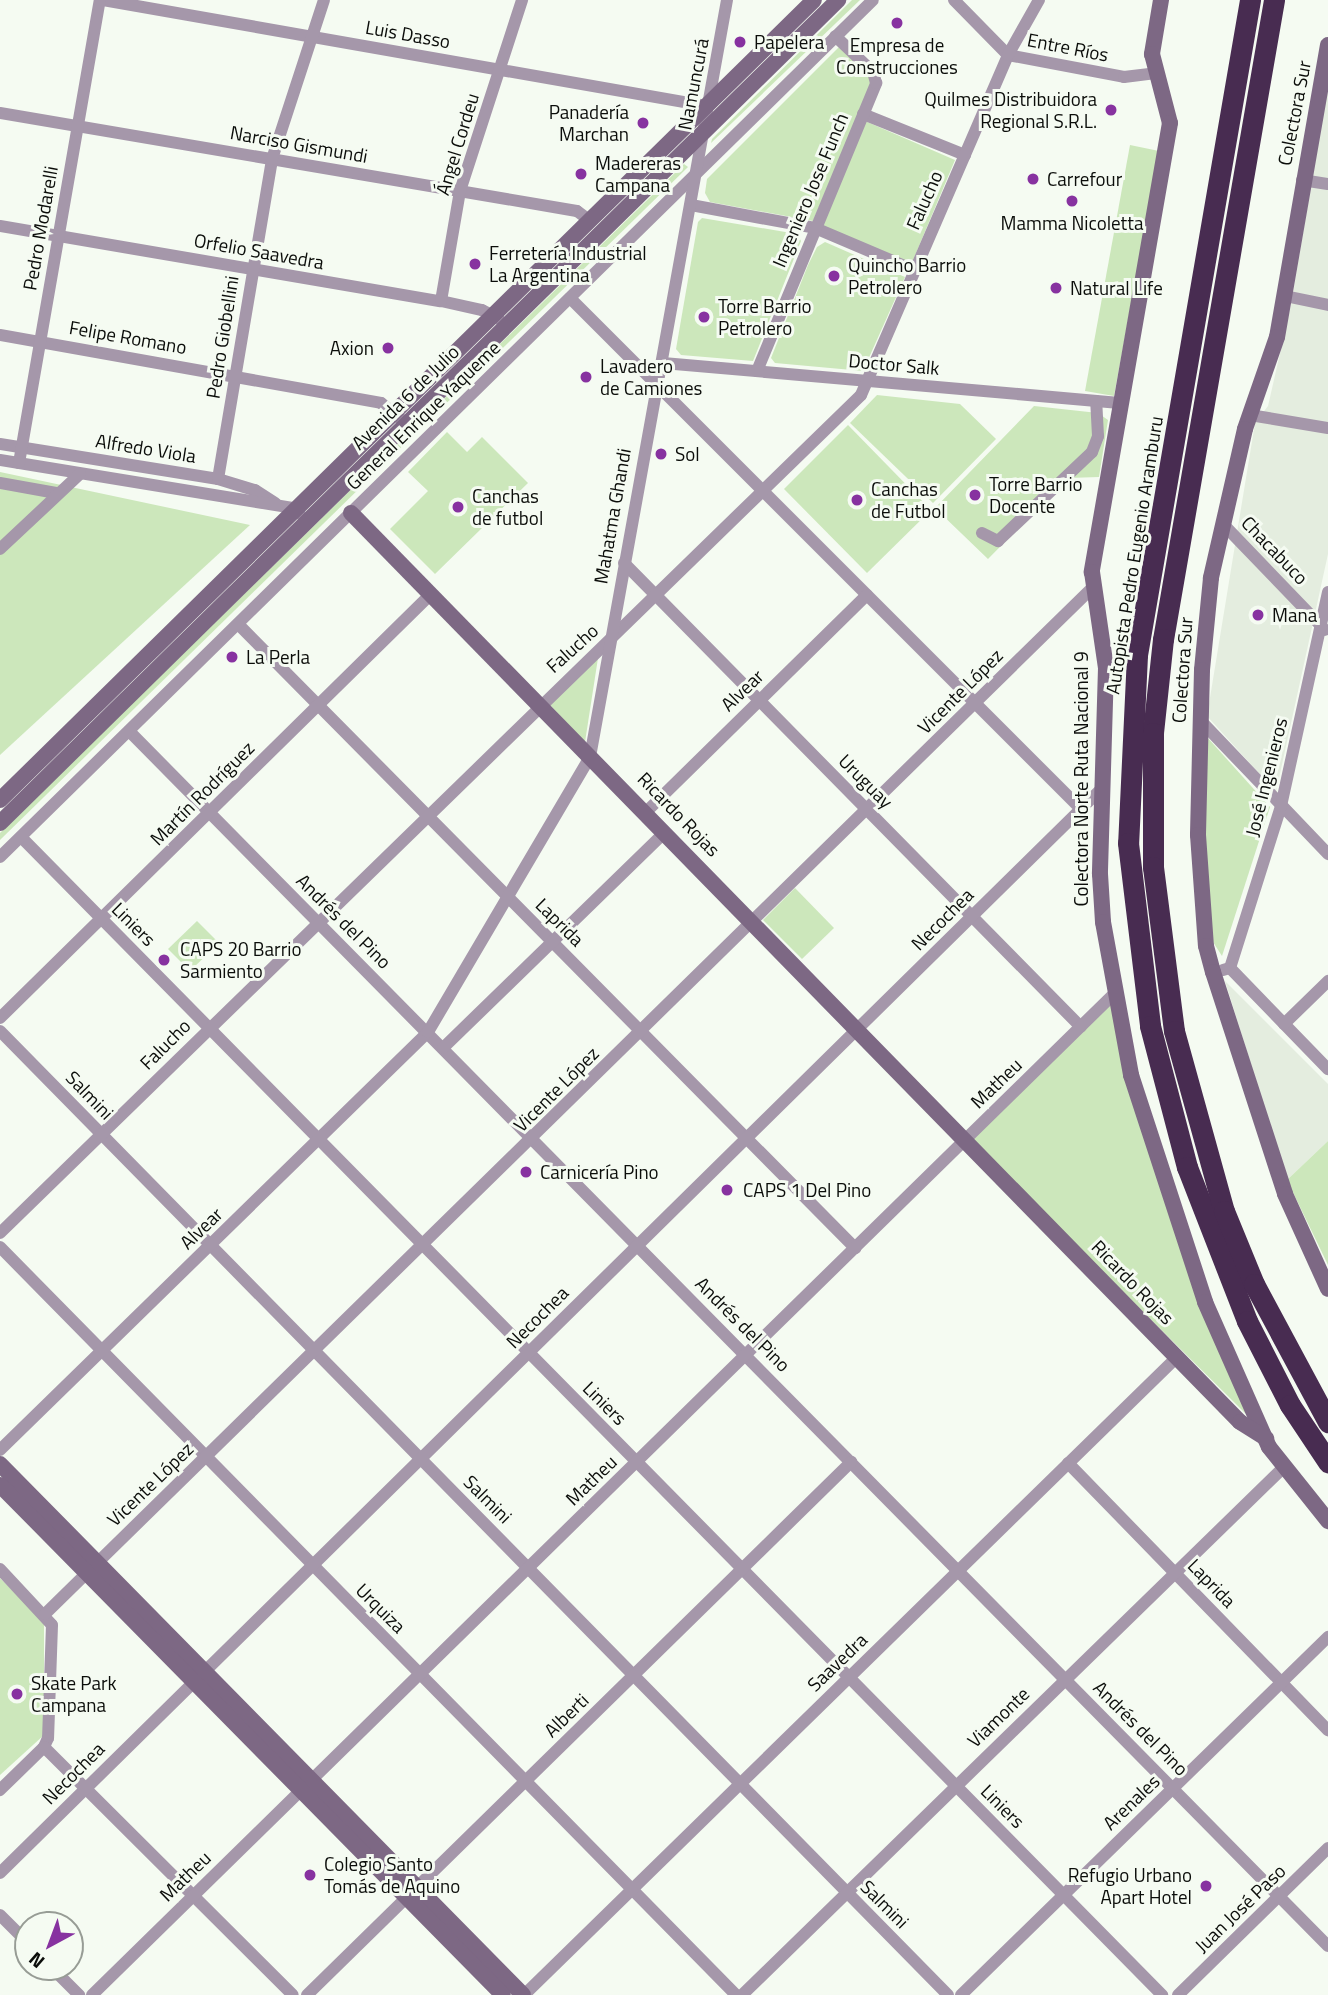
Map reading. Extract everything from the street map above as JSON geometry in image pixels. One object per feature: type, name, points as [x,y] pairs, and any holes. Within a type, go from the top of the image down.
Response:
[{"type":"highway","points":[[1239,62],[1242,0]]},
{"type":"highway","name":"Autopista Pedro Eugenio Aramburu","points":[[1250,0],[1138,655],[1128,843],[1150,1026],[1186,1167],[1247,1321],[1290,1405],[1328,1462]]},
{"type":"highway","points":[[1273,0],[1163,639],[1153,733],[1153,867],[1174,1031],[1220,1199],[1254,1284],[1328,1422]]},
{"type":"highway","points":[[1264,56],[1283,0]]},
{"type":"street","name":"Luis Dasso","points":[[102,0],[706,106]]},
{"type":"street","name":"Pedro Modarelli","points":[[19,463],[57,236],[102,0]]},
{"type":"street","name":"Pedro Giobellini","points":[[218,479],[272,159],[324,0]]},
{"type":"street","name":"Ángel Cordeu","points":[[441,302],[460,191],[522,0]]},
{"type":"street","name":"Namuncurá","points":[[697,175],[706,106],[727,0]]},
{"type":"street","name":"Avenida 6 de Julio","points":[[0,800],[287,508],[394,411],[814,0]]},
{"type":"street","name":"Avenida 6 de Julio","points":[[0,823],[838,0]]},
{"type":"street","name":"General Enrique Yaqueme","points":[[0,858],[873,0]]},
{"type":"street","name":"Entre Ríos","points":[[954,0],[1008,55],[1124,77],[1156,73]]},
{"type":"street","name":"Falucho","points":[[0,1233],[539,704],[608,642],[861,395],[1008,55],[1039,0]]},
{"type":"street","name":"Colectora Norte Ruta Nacional 9","points":[[1161,0],[1153,54],[1170,123],[1092,588],[1106,668],[1101,897],[1130,1075],[1167,1194],[1205,1302],[1266,1438],[1283,1468],[1328,1521]]},
{"type":"street","name":"Ingeniero Jose Funch","points":[[757,371],[876,77],[835,36]]},
{"type":"street","name":"Colectora Sur","points":[[1328,45],[1302,180],[1284,296],[1269,364],[1250,415],[1223,524],[1206,617],[1199,719],[1199,855],[1206,946],[1285,1195],[1328,1289]]},
{"type":"street","name":"Narciso Gismundi","points":[[0,113],[577,211],[589,220]]},
{"type":"street","points":[[863,114],[965,155]]},
{"type":"street","name":"Mahatma Ghandi","points":[[428,1032],[590,755],[649,412],[659,386],[697,175]]},
{"type":"street","points":[[1302,180],[1328,184]]},
{"type":"street","points":[[691,205],[815,228],[914,270]]},
{"type":"street","name":"Orfelio Saavedra","points":[[0,226],[441,302],[492,315],[508,324]]},
{"type":"street","points":[[1284,296],[1328,305]]},
{"type":"street","points":[[570,298],[1081,809]]},
{"type":"street","name":"Felipe Romano","points":[[0,335],[381,403],[394,411],[406,424]]},
{"type":"street","name":"Doctor Salk","points":[[663,363],[1122,403]]},
{"type":"street","points":[[982,533],[998,541],[1091,452],[1098,436],[1096,401]]},
{"type":"street","points":[[1250,415],[1328,428]]},
{"type":"street","name":"Alfredo Viola","points":[[0,444],[218,479],[255,490],[308,522]]},
{"type":"street","name":"Alfredo Viola","points":[[0,460],[287,508]]},
{"type":"street","points":[[0,483],[56,493],[68,490],[80,474]]},
{"type":"street","points":[[0,549],[56,493]]},
{"type":"street","name":"Ricardo Rojas","points":[[351,513],[753,922]]},
{"type":"street","name":"Ricardo Rojas","points":[[351,513],[539,704]]},
{"type":"street","name":"Chacabuco","points":[[1223,524],[1325,629]]},
{"type":"street","name":"Uruguay","points":[[624,563],[1081,1027]]},
{"type":"street","name":"Vicente López","points":[[44,1614],[533,1139],[1092,588]]},
{"type":"street","name":"José Ingenieros","points":[[1230,968],[1281,806],[1325,629],[1328,592]]},
{"type":"street","name":"Martín Rodríguez","points":[[0,1018],[430,595]]},
{"type":"street","name":"Alvear","points":[[646,812],[867,595]]},
{"type":"street","name":"Laprida","points":[[238,624],[855,1248]]},
{"type":"street","points":[[1199,719],[1328,854]]},
{"type":"street","name":"Andrés del Pino","points":[[129,731],[1328,1946]]},
{"type":"street","name":"Necochea","points":[[0,1873],[1102,788]]},
{"type":"street","name":"Ricardo Rojas","points":[[646,812],[1240,1422],[1266,1438]]},
{"type":"street","points":[[443,1048],[664,833]]},
{"type":"street","name":"Liniers","points":[[21,837],[1162,1995]]},
{"type":"street","points":[[1213,972],[1230,968],[1328,1069]]},
{"type":"street","points":[[1284,1024],[1328,981]]},
{"type":"street","name":"Matheu","points":[[92,1995],[855,1248],[969,1142],[1116,992]]},
{"type":"street","name":"Salmini","points":[[0,1031],[948,1995]]},
{"type":"street","name":"Alvear","points":[[0,1450],[428,1032]]},
{"type":"street","name":"Urquiza","points":[[0,1247],[736,1995]]},
{"type":"street","name":"Saavedra","points":[[523,1995],[1177,1357]]},
{"type":"street","name":"Alberti","points":[[307,1995],[851,1462]]},
{"type":"street","points":[[0,1464],[92,1567],[306,1785],[412,1892],[523,1995]]},
{"type":"street","name":"Laprida","points":[[1068,1464],[1328,1730]]},
{"type":"street","name":"Viamonte","points":[[742,1995],[1283,1468]]},
{"type":"street","points":[[0,1485],[92,1567]]},
{"type":"street","points":[[0,1569],[52,1625],[44,1747],[0,1790]]},
{"type":"street","name":"Arenales","points":[[961,1995],[1328,1637]]},
{"type":"street","points":[[44,1747],[293,1995]]},
{"type":"street","name":"Juan José Paso","points":[[1178,1995],[1328,1849]]},
{"type":"street","points":[[412,1892],[503,1995]]},
{"type":"street","points":[[0,1915],[14,1930]]},
{"type":"street","points":[[65,1981],[79,1995]]},
{"type":"shaded area","points":[[1328,85],[1328,554],[1276,792],[1207,716],[1255,423],[1268,406],[1291,305]]},
{"type":"shaded area","points":[[1225,981],[1328,1084],[1328,1141],[1287,1180]]},
{"type":"green space","points":[[852,0],[860,0],[711,143],[712,139]]},
{"type":"green space","points":[[840,46],[873,79],[813,221],[710,202],[705,193],[707,179]]},
{"type":"green space","points":[[865,121],[955,160],[911,265],[821,226]]},
{"type":"green space","points":[[1130,145],[1159,151],[1114,396],[1085,391]]},
{"type":"green space","points":[[684,164],[688,167],[0,840],[0,833]]},
{"type":"green space","points":[[702,218],[797,234],[801,241],[753,361],[681,355],[676,349],[698,222]]},
{"type":"green space","points":[[825,242],[905,277],[863,371],[775,363],[771,358],[808,265],[817,247]]},
{"type":"green space","points":[[877,395],[960,404],[996,439],[933,503],[850,423]]},
{"type":"green space","points":[[1034,406],[1098,413],[1108,420],[1099,477],[1068,478],[988,559],[935,508]]},
{"type":"green space","points":[[848,425],[931,510],[867,573],[784,489]]},
{"type":"green space","points":[[447,432],[467,452],[482,437],[528,483],[435,574],[390,529],[428,491],[408,472]]},
{"type":"green space","points":[[0,472],[250,525],[0,755]]},
{"type":"green space","points":[[598,658],[585,742],[550,705]]},
{"type":"green space","points":[[1206,736],[1270,807],[1222,956],[1213,942],[1204,838]]},
{"type":"green space","points":[[795,888],[834,928],[802,959],[763,920]]},
{"type":"green space","points":[[197,921],[219,943],[190,971],[168,949]]},
{"type":"green space","points":[[1116,992],[1131,1075],[1246,1414],[968,1138]]},
{"type":"green space","points":[[1328,1141],[1328,1265],[1287,1180]]},
{"type":"green space","points":[[0,1578],[44,1622],[44,1735],[0,1775]]},
{"type":"place","name":"Empresa de Construcciones","points":[[897,23]]},
{"type":"place","name":"Papelera","points":[[740,42]]},
{"type":"place","name":"Quilmes Distribuidora Regional S.R.L.","points":[[1111,110]]},
{"type":"place","name":"Panadería Marchan","points":[[643,123]]},
{"type":"place","name":"Madereras Campana","points":[[581,174]]},
{"type":"place","name":"Carrefour","points":[[1033,179]]},
{"type":"place","name":"Mamma Nicoletta","points":[[1072,201]]},
{"type":"place","name":"Ferretería Industrial La Argentina","points":[[475,264]]},
{"type":"place","name":"Quincho Barrio Petrolero","points":[[834,276]]},
{"type":"place","name":"Natural Life","points":[[1056,288]]},
{"type":"place","name":"Torre Barrio Petrolero","points":[[704,317]]},
{"type":"place","name":"Axion","points":[[388,348]]},
{"type":"place","name":"Lavadero de Camiones","points":[[586,377]]},
{"type":"place","name":"Sol","points":[[661,454]]},
{"type":"place","name":"Torre Barrio Docente","points":[[975,495]]},
{"type":"place","name":"Canchas de Futbol","points":[[857,500]]},
{"type":"place","name":"Canchas de futbol","points":[[458,507]]},
{"type":"place","name":"Mana","points":[[1258,615]]},
{"type":"place","name":"La Perla","points":[[232,657]]},
{"type":"place","name":"CAPS 20 Barrio Sarmiento","points":[[164,960]]},
{"type":"place","name":"Carnicería Pino","points":[[526,1172]]},
{"type":"place","name":"CAPS 1 Del Pino","points":[[727,1190]]},
{"type":"place","name":"Skate Park Campana","points":[[17,1694]]},
{"type":"place","name":"Colegio Santo Tomás de Aquino","points":[[310,1875]]},
{"type":"place","name":"Refugio Urbano Apart Hotel","points":[[1206,1886]]}]
